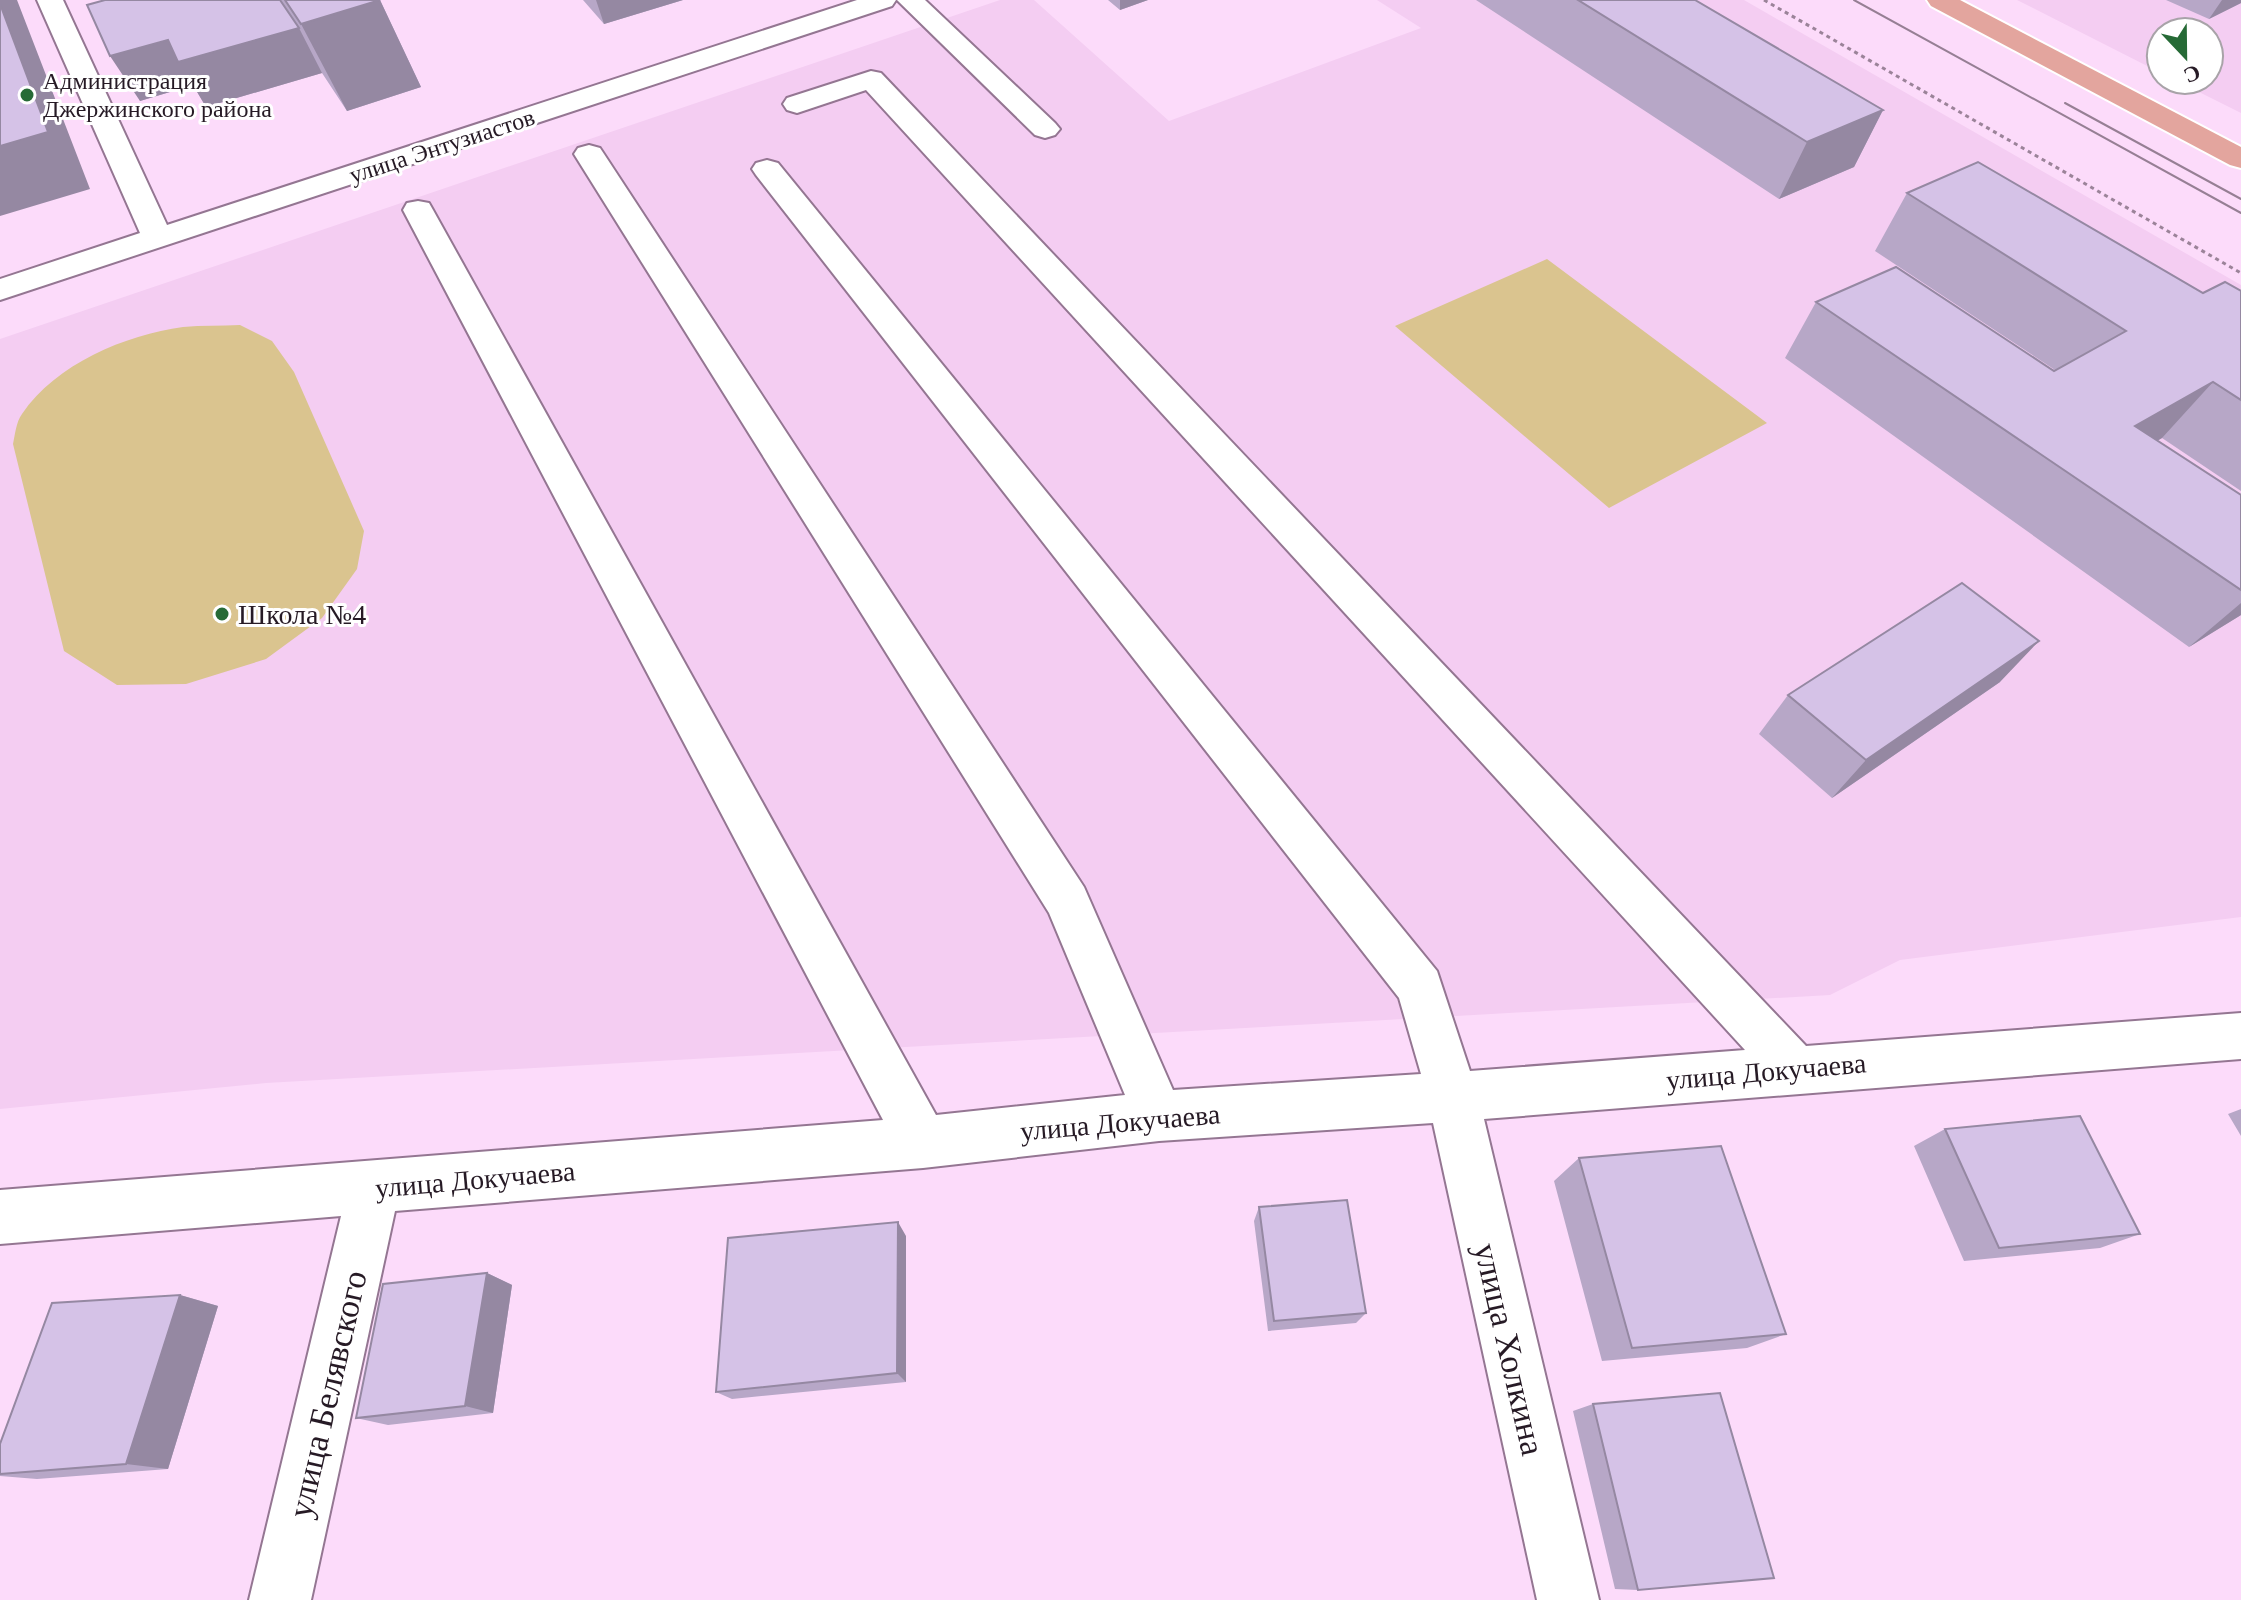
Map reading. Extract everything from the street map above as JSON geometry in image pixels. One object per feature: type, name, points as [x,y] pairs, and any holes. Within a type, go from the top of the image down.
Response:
[{"type":"main road","points":[[1940,0],[2241,159]]},
{"type":"street","points":[[50,0],[158,239]]},
{"type":"street","name":"улица Энтузиастов","points":[[0,290],[883,0]]},
{"type":"street","points":[[910,0],[1045,129]]},
{"type":"street","points":[[797,104],[871,79],[1794,1068]]},
{"type":"street","points":[[589,154],[1068,902],[1159,1116]]},
{"type":"street","name":"улица Холкина","points":[[767,169],[1420,987],[1453,1097],[1568,1600]]},
{"type":"street","points":[[418,210],[923,1142]]},
{"type":"street","name":"улица Докучаева","points":[[0,1217],[923,1142],[1159,1116],[1453,1097],[1794,1068],[2241,1036]]},
{"type":"street","name":"улица Белявского","points":[[280,1600],[374,1188]]},
{"type":"path","points":[[1764,0],[2241,273]]},
{"type":"shaded area","points":[[1000,0],[1034,0],[1169,121],[1421,28],[1377,0],[1744,0],[2241,285],[2241,917],[1900,960],[1830,995],[266,1083],[0,1109],[0,339]]},
{"type":"shaded area","points":[[2017,0],[2241,0],[2241,113],[2207,96],[2225,96],[2225,16],[2145,16],[2145,65]]},
{"type":"shaded area","points":[[1547,259],[1767,423],[1609,508],[1395,326]]},
{"type":"shaded area","points":[[240,325],[272,341],[294,372],[364,531],[357,569],[322,618],[266,659],[186,684],[117,685],[64,651],[13,444],[18,421],[36,396],[53,380],[116,345],[183,327]]},
{"type":"building","points":[[105,0],[280,0],[299,28],[178,62],[168,40],[110,56],[87,5]]},
{"type":"building","points":[[285,0],[380,0],[301,24]]},
{"type":"building","points":[[1578,0],[1695,0],[1883,110],[1807,142]]},
{"type":"building","points":[[0,4],[48,132],[0,146]]},
{"type":"building","points":[[1978,162],[2203,293],[2225,282],[2241,291],[2241,400],[2213,382],[2135,426],[2241,495],[2241,590],[1816,302],[1896,267],[2054,371],[2126,331],[1907,193]]},
{"type":"building","points":[[1962,583],[2039,641],[1866,760],[1788,695]]},
{"type":"building","points":[[2080,1116],[2140,1234],[1999,1248],[1945,1129]]},
{"type":"building","points":[[1721,1146],[1786,1334],[1632,1348],[1579,1158]]},
{"type":"building","points":[[1347,1200],[1366,1313],[1274,1321],[1259,1207]]},
{"type":"building","points":[[898,1222],[897,1373],[716,1392],[728,1238]]},
{"type":"building","points":[[487,1273],[465,1406],[356,1418],[383,1284]]},
{"type":"building","points":[[180,1295],[126,1464],[0,1474],[0,1444],[52,1303]]},
{"type":"building","points":[[1720,1393],[1774,1578],[1638,1590],[1593,1404]]},
{"type":"tram line","points":[[1854,0],[2241,213]]},
{"type":"tram line","points":[[2065,103],[2241,199]]},
{"type":"place","name":"Администрация Джержинского района","points":[[27,95]]},
{"type":"place","name":"Школа №4","points":[[222,614]]}]
